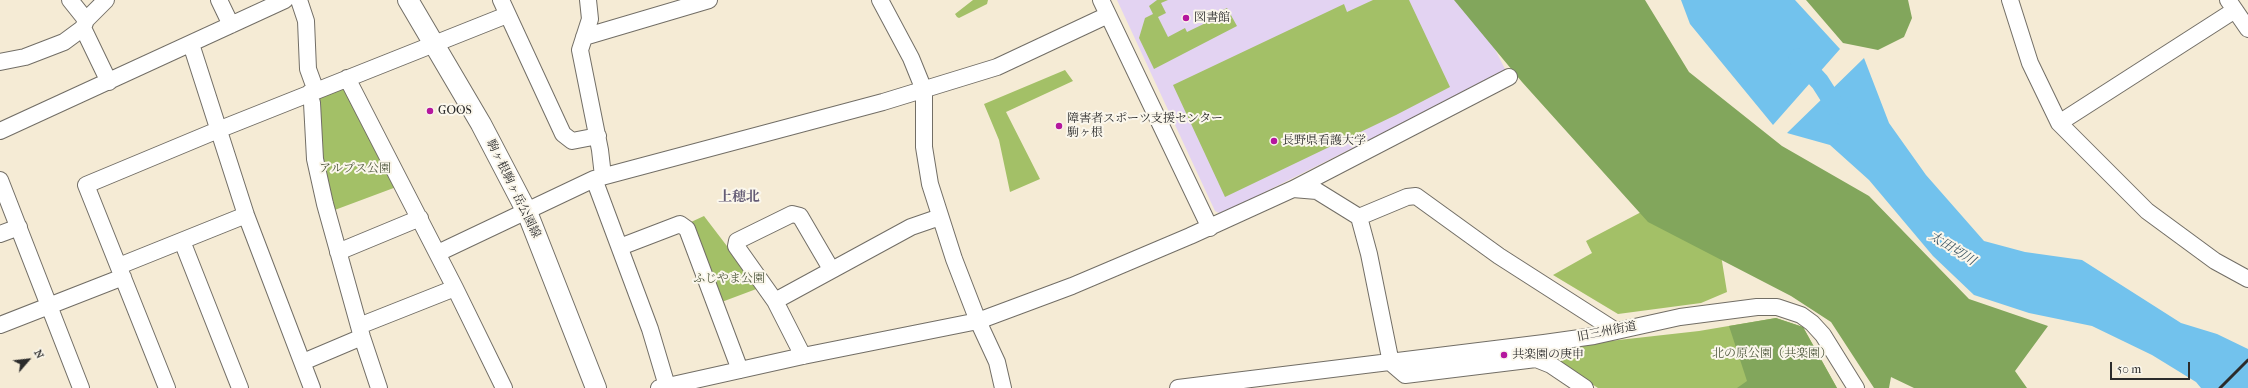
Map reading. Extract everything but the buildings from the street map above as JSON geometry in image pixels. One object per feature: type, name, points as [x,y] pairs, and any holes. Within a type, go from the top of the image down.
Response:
[{"type":"main road","name":"駒ヶ根駒ヶ岳公園線","points":[[408,0],[481,124],[527,212],[596,388]]},
{"type":"street","points":[[70,0],[84,24],[109,82]]},
{"type":"street","points":[[0,62],[25,57],[53,47],[72,37],[106,0]]},
{"type":"street","points":[[219,0],[231,25]]},
{"type":"street","points":[[0,131],[286,0]]},
{"type":"street","points":[[299,0],[306,21],[308,69],[312,92],[315,159],[338,252],[379,388]]},
{"type":"street","points":[[501,0],[563,134],[572,141],[598,136]]},
{"type":"street","points":[[588,0],[590,19],[580,50],[598,136],[598,177],[620,247],[650,329],[663,387],[803,356],[978,321],[1072,286],[1210,228],[1293,188],[1509,77]]},
{"type":"street","points":[[584,37],[709,0]]},
{"type":"street","points":[[880,0],[911,58],[924,90],[924,147],[930,184],[940,217],[978,321],[997,362],[1003,388]]},
{"type":"street","points":[[1101,0],[1210,228]]},
{"type":"street","points":[[2010,0],[2030,63],[2060,123],[2147,211],[2215,261],[2248,279]]},
{"type":"street","points":[[2060,123],[2232,5],[2248,29]]},
{"type":"street","points":[[167,388],[86,185],[312,92],[507,15]]},
{"type":"street","points":[[438,253],[598,177],[924,90],[997,67],[1108,15]]},
{"type":"street","points":[[191,44],[246,216],[312,388]]},
{"type":"street","points":[[347,78],[456,288],[504,388]]},
{"type":"street","points":[[0,180],[81,388]]},
{"type":"street","points":[[1293,188],[1317,191],[1359,217],[1370,254],[1391,363],[1405,374],[1536,359],[1551,365],[1585,388]]},
{"type":"street","points":[[1359,217],[1407,197],[1416,196],[1499,256],[1616,331]]},
{"type":"street","points":[[803,356],[775,301],[736,246],[737,241],[792,214],[800,216],[832,269]]},
{"type":"street","points":[[0,325],[50,306],[182,241],[246,216]]},
{"type":"street","points":[[775,301],[911,227],[940,217]]},
{"type":"street","points":[[338,252],[420,218]]},
{"type":"street","points":[[620,247],[680,224],[687,229],[740,370]]},
{"type":"street","points":[[0,234],[19,227]]},
{"type":"street","points":[[182,241],[240,388]]},
{"type":"street","points":[[303,362],[361,332],[456,288]]},
{"type":"street","name":"旧三州街道","points":[[1178,388],[1391,363],[1551,342],[1616,331],[1680,317],[1748,308],[1777,307],[1801,315],[1812,323],[1823,335],[1856,388]]},
{"type":"shaded area","name":"長野県看護大学","points":[[1117,0],[1470,0],[1506,71],[1223,213],[1219,213],[1215,211]]},
{"type":"green space","points":[[973,0],[988,0],[987,4],[959,18],[957,17],[955,14]]},
{"type":"green space","points":[[1157,0],[1168,0],[1161,3],[1166,13],[1158,17],[1168,37],[1185,28],[1187,32],[1214,19],[1213,15],[1227,8],[1237,26],[1154,69],[1139,38],[1145,18],[1153,14],[1149,6]]},
{"type":"green space","points":[[1373,0],[1409,0],[1450,87],[1396,115],[1225,197],[1173,85],[1344,4],[1347,12]]},
{"type":"green space","points":[[1454,0],[1645,0],[1689,72],[1782,146],[1869,196],[1969,299],[2048,326],[2015,371],[2027,388],[1914,388],[1891,377],[1889,388],[1874,388],[1831,322],[1791,296],[1648,222],[1522,82]]},
{"type":"green space","points":[[1806,0],[1908,0],[1912,18],[1904,37],[1878,50],[1843,43]]},
{"type":"green space","points":[[1065,70],[1073,81],[1006,112],[1040,179],[1010,192],[999,140],[984,104]]},
{"type":"green space","name":"アルプス公園","points":[[343,86],[399,186],[332,211],[320,159],[318,95]]},
{"type":"green space","points":[[1666,199],[1719,243],[1727,292],[1701,303],[1618,314],[1553,275],[1592,253],[1586,241]]},
{"type":"green space","name":"ふじやま公園","points":[[704,216],[759,288],[719,303],[691,222]]},
{"type":"green space","name":"北の原公園（共楽園）","points":[[1776,318],[1803,327],[1837,388],[1598,388],[1553,359],[1556,347],[1699,331]]},
{"type":"green space","points":[[1776,318],[1803,327],[1837,388],[1737,388],[1747,381],[1729,326]]},
{"type":"water","points":[[1681,0],[1795,0],[1840,49],[1773,125],[1690,24]]},
{"type":"water","points":[[1864,58],[1889,123],[1926,175],[1984,241],[2025,252],[2082,260],[2181,323],[2217,334],[2248,349],[2248,388],[2201,388],[2196,382],[2152,355],[2092,326],[2029,313],[1974,295],[1933,256],[1869,180],[1830,145],[1787,133]]},
{"type":"waterway","name":"太田切川","points":[[1798,58],[1820,82],[1841,115]]},
{"type":"railway","points":[[2220,388],[2248,360]]},
{"type":"place","name":"図書館","points":[[1186,18]]},
{"type":"place","name":"GOOS","points":[[430,111]]},
{"type":"place","name":"障害者スポーツ支援センター 駒ヶ根","points":[[1059,126]]},
{"type":"place","name":"長野県看護大学","points":[[1274,141]]},
{"type":"place","name":"共楽園の庚申","points":[[1504,355]]},
{"type":"district","name":"上穂北","points":[[739,198]]}]
